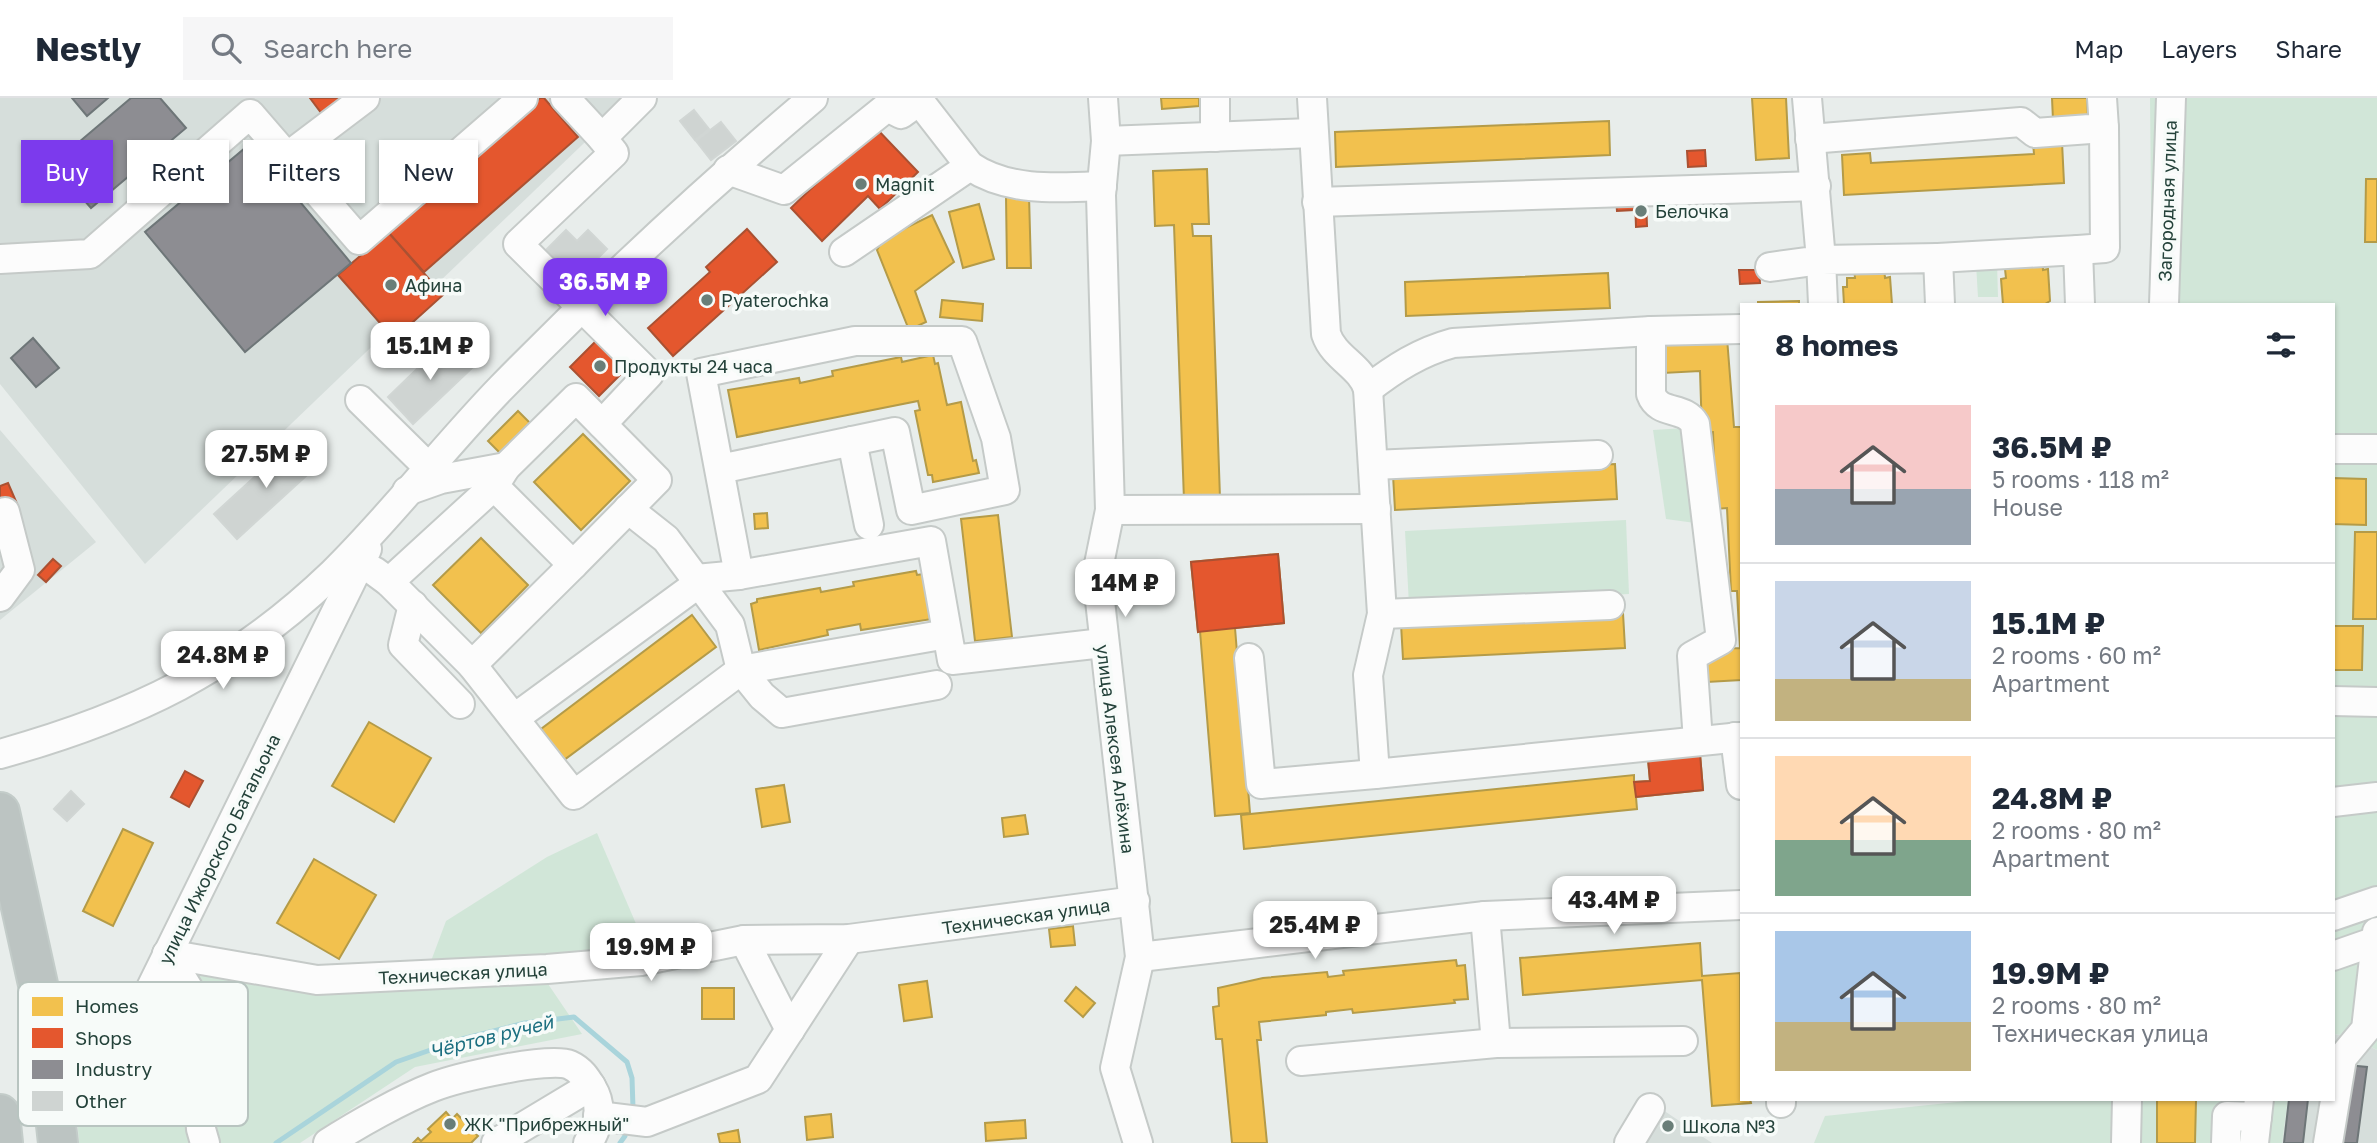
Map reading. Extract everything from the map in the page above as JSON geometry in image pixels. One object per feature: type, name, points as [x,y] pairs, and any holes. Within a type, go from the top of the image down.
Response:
[{"type":"highway","points":[[0,812],[37,982]]},
{"type":"highway","points":[[0,1114],[3,1143]]},
{"type":"street","points":[[309,140],[365,98]]},
{"type":"street","points":[[327,203],[359,240],[523,98]]},
{"type":"street","points":[[565,98],[614,153],[518,244],[584,305],[649,374],[601,424]]},
{"type":"street","points":[[602,138],[642,98]]},
{"type":"street","name":"улица Ижорского Батальона","points":[[0,754],[158,699],[212,669],[277,623],[333,572],[428,467],[584,305],[728,170],[813,98]]},
{"type":"street","name":"улица Алексея Алёхина","points":[[1103,98],[1106,141],[1102,186],[1110,510],[1097,575],[1140,957],[1115,1068],[1138,1143]]},
{"type":"street","points":[[1215,98],[1215,137]]},
{"type":"street","points":[[1312,98],[1326,334],[1331,349],[1360,374],[1368,389],[1382,614],[1368,675],[1375,774]]},
{"type":"street","points":[[1807,98],[1816,186],[1823,303]]},
{"type":"street","points":[[1769,267],[1821,260],[1938,258],[2105,248],[2102,98]]},
{"type":"street","name":"Загородная улица","points":[[2164,303],[2171,98]]},
{"type":"street","points":[[728,170],[785,190],[887,107],[901,114],[918,99],[970,166],[1008,183],[1050,189],[1102,186]]},
{"type":"street","points":[[0,260],[90,254],[250,114],[272,140]]},
{"type":"street","points":[[1810,139],[2021,122],[2035,133],[2104,128]]},
{"type":"street","points":[[1106,141],[1312,133]]},
{"type":"street","points":[[844,252],[970,166]]},
{"type":"street","points":[[1317,202],[1816,186]]},
{"type":"street","points":[[2078,250],[2080,303]]},
{"type":"street","points":[[1938,258],[1940,303]]},
{"type":"street","points":[[1368,389],[1396,368],[1429,349],[1453,343],[1651,331],[1740,329]]},
{"type":"street","points":[[1651,331],[1651,394],[1654,402],[1659,407],[1685,413],[1695,424],[1721,640],[1692,656],[1698,741]]},
{"type":"street","points":[[720,468],[895,432],[911,510],[1005,490],[996,438],[962,341],[855,341],[701,373],[739,575]]},
{"type":"street","points":[[389,582],[500,476],[576,398],[657,480],[472,665]]},
{"type":"street","points":[[360,400],[428,467]]},
{"type":"street","points":[[852,441],[869,525]]},
{"type":"street","points":[[2335,449],[2377,449]]},
{"type":"street","points":[[1373,464],[1598,455]]},
{"type":"street","points":[[407,491],[441,480],[500,476]]},
{"type":"street","points":[[500,476],[573,565]]},
{"type":"street","points":[[628,509],[666,539],[730,625],[741,670],[762,696],[782,713],[937,685]]},
{"type":"street","points":[[1110,510],[1376,509]]},
{"type":"street","points":[[0,597],[20,570],[5,512]]},
{"type":"street","name":"улица Ижорского Батальона","points":[[152,982],[380,521]]},
{"type":"street","points":[[516,717],[697,581],[931,541],[952,660],[1103,643]]},
{"type":"street","points":[[358,566],[371,569],[389,582],[472,665],[516,717],[574,794],[741,670],[947,634]]},
{"type":"street","points":[[413,605],[403,645],[460,704]]},
{"type":"street","points":[[1382,614],[1610,605]]},
{"type":"street","points":[[1248,658],[1262,784],[1738,737],[1740,769]]},
{"type":"street","points":[[2335,701],[2377,702]]},
{"type":"street","points":[[2335,802],[2377,797]]},
{"type":"street","name":"Техническая улица","points":[[167,954],[317,980],[547,969],[641,961],[744,940],[849,939],[1135,901]]},
{"type":"street","points":[[2335,915],[2377,901]]},
{"type":"street","points":[[1140,957],[1485,916],[1740,905]]},
{"type":"street","points":[[1485,916],[1496,1043]]},
{"type":"street","points":[[2335,955],[2376,937]]},
{"type":"street","points":[[2335,1100],[2342,1058],[2366,1028],[2376,937]]},
{"type":"street","points":[[598,1116],[647,1122],[758,1079],[849,939]]},
{"type":"street","points":[[744,940],[790,1030]]},
{"type":"street","points":[[167,954],[185,982]]},
{"type":"street","points":[[1301,1061],[1496,1043],[1684,1041]]},
{"type":"street","points":[[328,1143],[433,1087],[544,1061],[568,1064],[584,1075],[591,1086],[599,1109],[596,1130],[588,1143]]},
{"type":"street","points":[[496,1143],[591,1086]]},
{"type":"street","points":[[2126,1143],[2127,1101]]},
{"type":"street","points":[[2328,1143],[2335,1101]]},
{"type":"street","points":[[1629,1143],[1650,1108]]},
{"type":"street","points":[[2226,1143],[2227,1116],[2256,1120]]},
{"type":"street","points":[[201,1126],[205,1143]]},
{"type":"shaded area","points":[[0,98],[631,98],[145,564],[0,384]]},
{"type":"shaded area","points":[[0,430],[96,542],[0,620]]},
{"type":"shaded area","points":[[2335,1034],[2348,1036],[2377,1050],[2377,1143],[2282,1143],[2288,1101],[2335,1101]]},
{"type":"shaded area","name":"Школа №3","points":[[1660,1108],[1712,1143],[1640,1143]]},
{"type":"green space","points":[[2150,98],[2377,98],[2377,1050],[2349,1036],[2335,1034],[2335,303],[2152,303]]},
{"type":"green space","points":[[1997,262],[1998,297],[1978,297],[1976,264]]},
{"type":"green space","points":[[1685,428],[1695,523],[1666,519],[1653,430]]},
{"type":"green space","points":[[1626,520],[1629,594],[1409,605],[1405,531]]},
{"type":"green space","points":[[597,833],[646,947],[428,969],[446,921],[547,857]]},
{"type":"green space","points":[[189,963],[546,981],[582,1034],[415,1067],[300,1143],[79,1143],[78,1126],[248,1126],[248,982],[177,982]]},
{"type":"green space","points":[[1966,1101],[2288,1101],[2282,1143],[1814,1143],[1825,1116]]},
{"type":"building: Homes","points":[[1161,98],[1199,98],[1199,106],[1162,109]]},
{"type":"building: Homes","points":[[1752,98],[1786,98],[1789,158],[1756,160]]},
{"type":"building: Homes","points":[[2052,98],[2087,98],[2088,118],[2053,120]]},
{"type":"building: Homes","points":[[1609,121],[1610,155],[1336,167],[1335,132]]},
{"type":"building: Homes","points":[[2062,142],[2064,183],[1844,195],[1842,155],[1870,153],[1871,163],[2034,154],[2033,143]]},
{"type":"building: Homes","points":[[1207,169],[1209,224],[1192,224],[1193,236],[1211,236],[1220,498],[1184,500],[1174,225],[1155,226],[1153,171]]},
{"type":"building: Homes","points":[[2366,179],[2377,179],[2377,242],[2365,242]]},
{"type":"building: Homes","points":[[1006,196],[1029,196],[1031,268],[1007,268]]},
{"type":"building: Homes","points":[[979,204],[994,259],[963,268],[949,212]]},
{"type":"building: Homes","points":[[932,215],[954,262],[915,291],[926,322],[909,330],[877,250],[883,239]]},
{"type":"building: Homes","points":[[2042,258],[2043,270],[2048,269],[2050,301],[2003,303],[2001,279],[2006,278],[2005,269],[2012,268],[2012,259]]},
{"type":"building: Homes","points":[[1884,267],[1885,278],[1890,277],[1892,303],[1844,303],[1843,287],[1847,287],[1847,278],[1855,278],[1854,269]]},
{"type":"building: Homes","points":[[1608,273],[1610,308],[1406,316],[1405,282]]},
{"type":"building: Homes","points":[[942,300],[983,304],[982,321],[940,317]]},
{"type":"building: Homes","points":[[1799,301],[1799,303],[1758,303]]},
{"type":"building: Homes","points":[[1727,338],[1734,427],[1740,427],[1740,648],[1737,591],[1731,591],[1727,508],[1716,509],[1713,432],[1702,433],[1700,371],[1663,373],[1662,341]]},
{"type":"building: Homes","points":[[933,355],[935,364],[938,363],[947,405],[961,402],[973,461],[976,460],[979,473],[933,482],[932,475],[928,475],[915,411],[920,410],[918,401],[737,437],[728,390],[799,378],[800,383],[833,376],[832,371],[901,357],[902,362]]},
{"type":"building: Homes","points":[[518,411],[530,423],[500,453],[488,441]]},
{"type":"building: Homes","points":[[583,434],[630,481],[581,530],[534,482]]},
{"type":"building: Homes","points":[[1615,464],[1617,499],[1395,510],[1393,475]]},
{"type":"building: Homes","points":[[2335,478],[2366,479],[2366,525],[2335,524]]},
{"type":"building: Homes","points":[[767,513],[768,528],[755,529],[754,514]]},
{"type":"building: Homes","points":[[998,515],[1012,637],[975,641],[961,519]]},
{"type":"building: Homes","points":[[2355,532],[2377,532],[2377,619],[2353,619]]},
{"type":"building: Homes","points":[[481,538],[528,585],[481,633],[433,585]]},
{"type":"building: Homes","points":[[1278,554],[1284,623],[1235,628],[1250,813],[1215,816],[1200,631],[1198,632],[1191,562]]},
{"type":"building: Homes","points":[[916,571],[917,575],[924,574],[932,619],[861,630],[860,624],[827,630],[828,635],[759,650],[751,604],[757,602],[757,599],[820,588],[821,592],[854,586],[853,582]]},
{"type":"building: Homes","points":[[1623,613],[1625,648],[1403,659],[1401,624]]},
{"type":"building: Homes","points":[[692,615],[716,647],[564,760],[541,729]]},
{"type":"building: Homes","points":[[2335,626],[2363,626],[2362,670],[2335,670]]},
{"type":"building: Homes","points":[[1740,648],[1740,680],[1707,682],[1705,649]]},
{"type":"building: Homes","points":[[369,722],[431,758],[394,822],[332,786]]},
{"type":"building: Homes","points":[[1700,754],[1703,790],[1636,797],[1637,809],[1244,849],[1241,815],[1634,775],[1634,782],[1650,781],[1648,759]]},
{"type":"building: Homes","points":[[784,785],[790,822],[762,827],[756,789]]},
{"type":"building: Homes","points":[[1025,815],[1028,834],[1004,837],[1002,818]]},
{"type":"building: Homes","points":[[123,829],[153,843],[113,926],[83,911]]},
{"type":"building: Homes","points":[[314,859],[376,895],[339,959],[277,923]]},
{"type":"building: Homes","points":[[1073,926],[1075,945],[1051,947],[1049,929]]},
{"type":"building: Homes","points":[[1700,943],[1702,976],[1740,973],[1740,1101],[1751,1103],[1712,1106],[1702,980],[1523,995],[1520,958]]},
{"type":"building: Homes","points":[[1456,960],[1457,966],[1465,965],[1468,999],[1454,1000],[1455,1003],[1353,1013],[1352,1009],[1326,1012],[1326,1015],[1259,1022],[1261,1040],[1257,1040],[1267,1143],[1232,1143],[1222,1039],[1216,1039],[1213,1007],[1219,1006],[1218,988],[1263,978],[1327,972],[1328,977],[1344,975],[1343,971]]},
{"type":"building: Homes","points":[[927,981],[932,1017],[904,1021],[899,985]]},
{"type":"building: Homes","points":[[1076,987],[1095,1003],[1083,1017],[1065,1001]]},
{"type":"building: Homes","points":[[702,988],[734,988],[734,1019],[702,1019]]},
{"type":"building: Homes","points":[[2157,1101],[2196,1101],[2195,1143],[2157,1143]]},
{"type":"building: Homes","name":"ЖК \"Прибрежный\"","points":[[446,1112],[452,1119],[457,1114],[478,1136],[471,1143],[413,1143],[418,1138],[421,1141],[431,1132],[428,1129]]},
{"type":"building: Homes","points":[[831,1114],[833,1137],[807,1140],[805,1117]]},
{"type":"building: Homes","points":[[1025,1120],[1026,1138],[986,1141],[985,1123]]},
{"type":"building: Homes","points":[[738,1130],[740,1143],[720,1143],[718,1134]]},
{"type":"building: Shops","points":[[310,98],[343,98],[322,114]]},
{"type":"building: Shops","points":[[540,98],[544,98],[578,137],[424,272],[388,232],[421,203],[478,203],[478,153]]},
{"type":"building: Shops","name":"Magnit","points":[[875,127],[918,172],[880,209],[868,196],[822,241],[791,208]]},
{"type":"building: Shops","points":[[1705,150],[1706,166],[1688,167],[1687,151]]},
{"type":"building: Shops","points":[[1646,198],[1647,226],[1636,227],[1635,199]]},
{"type":"building: Shops","points":[[1633,199],[1634,210],[1617,211],[1616,200]]},
{"type":"building: Shops","name":"Pyaterochka","points":[[747,229],[777,262],[673,356],[648,328],[710,272],[706,267]]},
{"type":"building: Shops","name":"Афина","points":[[388,232],[443,295],[394,339],[338,275]]},
{"type":"building: Shops","points":[[1739,270],[1759,270],[1760,283],[1740,284]]},
{"type":"building: Shops","name":"Продукты 24 часа","points":[[601,336],[630,365],[599,396],[570,367]]},
{"type":"building: Shops","points":[[8,483],[18,506],[0,514],[0,486]]},
{"type":"building: Shops","points":[[1278,554],[1284,623],[1198,632],[1191,562]]},
{"type":"building: Shops","points":[[53,559],[61,566],[46,582],[38,575]]},
{"type":"building: Shops","points":[[1700,754],[1703,790],[1636,797],[1634,782],[1650,781],[1648,759]]},
{"type":"building: Shops","points":[[185,771],[203,781],[189,807],[171,797]]},
{"type":"building: Industry","points":[[72,98],[108,98],[87,116]]},
{"type":"building: Industry","points":[[131,98],[160,98],[186,128],[172,140],[127,140],[127,178],[113,189],[113,140],[81,140]]},
{"type":"building: Industry","points":[[243,150],[243,203],[301,203],[351,263],[245,352],[145,232],[180,203],[229,203],[229,161]]},
{"type":"building: Industry","points":[[33,338],[59,368],[36,387],[11,358]]},
{"type":"building: Industry","points":[[2347,1065],[2367,1067],[2357,1143],[2337,1143]]},
{"type":"building: Industry","points":[[2289,1101],[2308,1101],[2303,1143],[2284,1143]]},
{"type":"building: Other","points":[[694,110],[709,129],[695,140],[680,121]]},
{"type":"building: Other","points":[[721,122],[736,141],[711,160],[696,141]]},
{"type":"building: Other","points":[[566,230],[577,241],[588,230],[607,249],[573,283],[543,253]]},
{"type":"building: Other","points":[[447,340],[473,367],[413,424],[388,397]]},
{"type":"building: Other","points":[[294,441],[317,466],[237,539],[214,514]]},
{"type":"building: Other","points":[[71,791],[84,804],[67,821],[54,809]]},
{"type":"waterway","name":"Чёртов ручей","points":[[276,1143],[396,1062],[462,1039],[525,1023],[574,1017],[627,1062],[632,1078],[633,1108]]},
{"type":"waterway","name":"Чёртов ручей","points":[[620,1143],[625,1136]]},
{"type":"place","name":"Magnit","points":[[861,184]]},
{"type":"place","name":"Белочка","points":[[1641,211]]},
{"type":"place","name":"Афина","points":[[391,285]]},
{"type":"place","name":"Pyaterochka","points":[[707,300]]},
{"type":"place","name":"Продукты 24 часа","points":[[600,366]]},
{"type":"place","name":"ЖК \"Прибрежный\"","points":[[450,1124]]},
{"type":"place","name":"Школа №3","points":[[1668,1126]]}]
